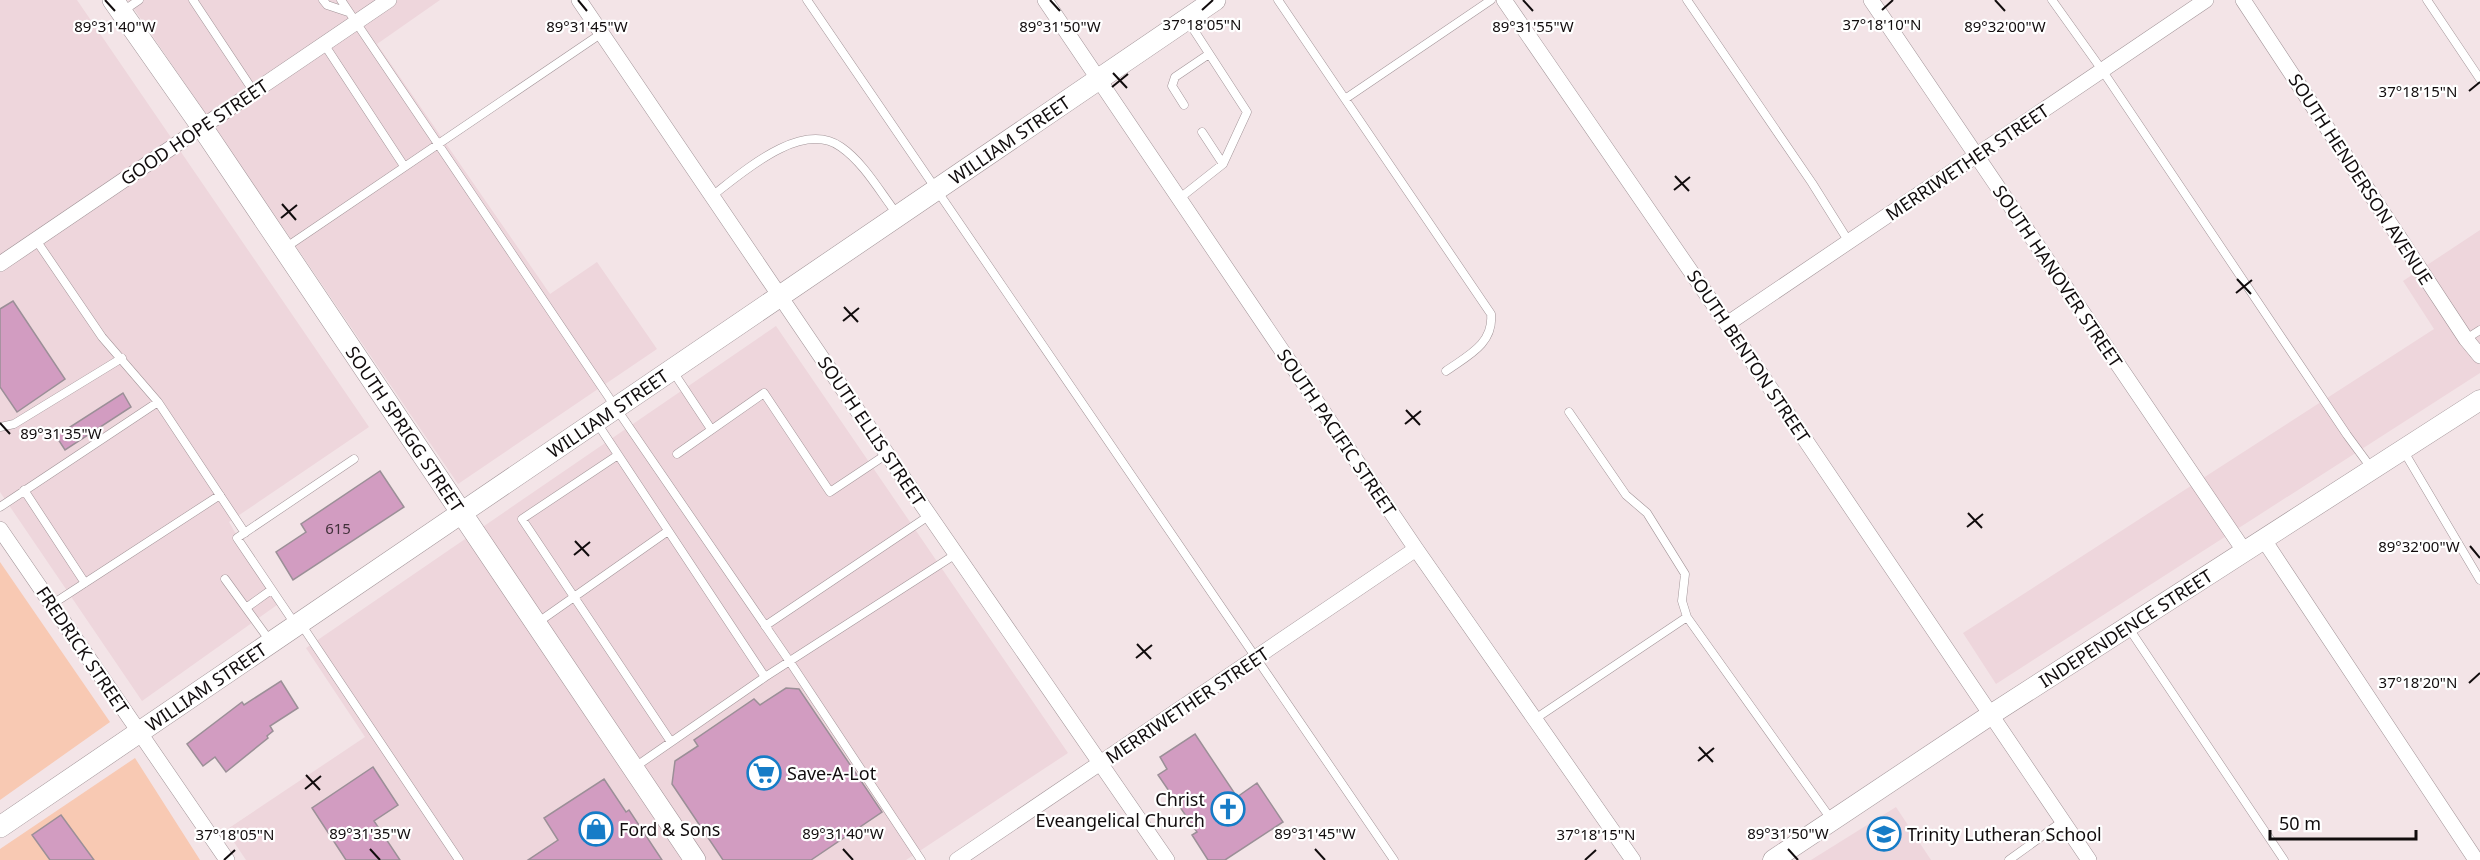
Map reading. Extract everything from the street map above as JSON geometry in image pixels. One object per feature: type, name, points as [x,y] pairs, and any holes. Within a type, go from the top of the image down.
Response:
[{"type":"main road","name":"WILLIAM STREET","points":[[0,826],[1215,0]]},
{"type":"main road","name":"SOUTH SPRIGG STREET","points":[[117,6],[202,127],[690,856]]},
{"type":"street","name":"GOOD HOPE STREET","points":[[0,264],[324,44],[352,17],[388,0]]},
{"type":"street","name":"SOUTH ELLIS STREET","points":[[579,0],[956,555],[1167,860]]},
{"type":"street","name":"SOUTH PACIFIC STREET","points":[[1045,0],[1416,549],[1634,860]]},
{"type":"street","name":"SOUTH BENTON STREET","points":[[1504,0],[1727,324],[2089,860]]},
{"type":"street","name":"SOUTH HANOVER STREET","points":[[1871,0],[2245,552]]},
{"type":"street","name":"MERRIWETHER STREET","points":[[1727,324],[2206,0]]},
{"type":"street","name":"SOUTH HENDERSON AVENUE","points":[[2243,0],[2466,339],[2480,356]]},
{"type":"street","name":"INDEPENDENCE STREET","points":[[1773,860],[1992,714],[2480,400]]},
{"type":"street","name":"FREDRICK STREET","points":[[0,530],[227,860]]},
{"type":"street","points":[[2264,540],[2476,860]]},
{"type":"street","name":"MERRIWETHER STREET","points":[[957,860],[1416,549]]},
{"type":"lane","points":[[117,6],[139,0]]},
{"type":"lane","points":[[193,0],[254,92]]},
{"type":"lane","points":[[323,0],[327,5],[352,17]]},
{"type":"lane","points":[[341,0],[790,662],[921,860]]},
{"type":"lane","points":[[807,0],[1394,860]]},
{"type":"lane","points":[[1278,0],[1491,314],[1492,326],[1488,337],[1479,348],[1446,371]]},
{"type":"lane","points":[[1345,99],[1491,0]]},
{"type":"lane","points":[[1687,0],[1812,183],[1849,242]]},
{"type":"lane","points":[[2052,0],[2102,70],[2327,406],[2373,470]]},
{"type":"lane","points":[[2427,0],[2480,80]]},
{"type":"lane","points":[[1180,198],[1223,164],[1247,112],[1187,19]]},
{"type":"lane","points":[[284,249],[602,33]]},
{"type":"lane","points":[[324,44],[404,166]]},
{"type":"lane","points":[[1184,105],[1172,86],[1175,77],[1209,54]]},
{"type":"lane","points":[[1202,132],[1223,164]]},
{"type":"lane","points":[[712,196],[743,172],[782,148],[802,140],[822,138],[841,147],[862,167],[898,215]]},
{"type":"lane","points":[[36,240],[102,337],[158,402],[245,533]]},
{"type":"lane","points":[[2466,339],[2480,330]]},
{"type":"lane","points":[[0,427],[14,424],[122,358]]},
{"type":"lane","points":[[671,370],[711,429]]},
{"type":"lane","points":[[677,454],[764,393],[830,492],[887,454]]},
{"type":"lane","points":[[0,507],[158,402]]},
{"type":"lane","points":[[1569,412],[1626,495],[1647,513],[1685,574],[1682,601],[1687,617],[1832,821]]},
{"type":"lane","points":[[596,421],[765,677]]},
{"type":"lane","points":[[2403,450],[2480,580]]},
{"type":"lane","points":[[618,455],[522,519],[671,742]]},
{"type":"lane","points":[[354,459],[237,538],[459,860]]},
{"type":"lane","points":[[24,490],[84,583]]},
{"type":"lane","points":[[51,604],[220,495]]},
{"type":"lane","points":[[765,626],[930,515]]},
{"type":"lane","points":[[536,624],[668,531]]},
{"type":"lane","points":[[633,768],[765,677],[956,555]]},
{"type":"lane","points":[[225,579],[271,642]]},
{"type":"lane","points":[[246,608],[271,590]]},
{"type":"lane","points":[[1535,720],[1687,617]]},
{"type":"lane","points":[[2128,627],[2284,860]]},
{"type":"lane","points":[[2009,860],[2063,821]]},
{"type":"shaded area","points":[[0,0],[77,0],[369,427],[229,522],[277,605],[142,701],[0,492]]},
{"type":"shaded area","points":[[128,0],[440,0],[377,44],[550,294],[597,262],[657,349],[458,484]]},
{"type":"shaded area","points":[[2480,230],[2480,373],[1996,684],[1963,633],[2434,329],[2403,281]]},
{"type":"shaded area","points":[[776,326],[1068,753],[906,860],[246,860],[226,830],[365,737],[306,648]]},
{"type":"shaded area","points":[[0,562],[110,722],[0,800]]},
{"type":"shaded area","points":[[135,758],[200,860],[0,860],[0,849]]},
{"type":"shaded area","name":"Trinity Lutheran School","points":[[1896,807],[1931,860],[1811,860]]},
{"type":"building","points":[[13,301],[65,379],[17,412],[0,387],[0,309]]},
{"type":"building","points":[[123,393],[131,407],[65,450],[56,436]]},
{"type":"building","points":[[380,471],[404,507],[293,580],[276,552],[306,532],[301,524]]},
{"type":"building","points":[[281,681],[298,708],[270,726],[273,731],[267,736],[268,738],[226,772],[215,757],[203,766],[187,744],[242,702],[244,705]]},
{"type":"building","name":"Save-A-Lot","points":[[786,688],[799,689],[882,812],[811,860],[723,860],[672,784],[675,761],[698,746],[694,740],[754,699],[760,705]]},
{"type":"building","name":"Christ Eveangelical Church","points":[[1195,734],[1237,797],[1257,783],[1283,822],[1225,860],[1208,860],[1192,835],[1197,832],[1158,775],[1167,769],[1160,757]]},
{"type":"building","points":[[373,767],[398,805],[374,821],[400,860],[346,860],[312,808]]},
{"type":"building","name":"Ford & Sons","points":[[604,779],[626,812],[629,810],[662,860],[528,860],[558,840],[544,818]]},
{"type":"building","points":[[61,815],[94,860],[50,860],[32,835]]},
{"type":"place","name":"Save-A-Lot","points":[[764,773]]},
{"type":"place","name":"Christ Eveangelical Church","points":[[1228,809]]},
{"type":"place","name":"Ford & Sons","points":[[596,829]]},
{"type":"place","name":"Trinity Lutheran School","points":[[1884,834]]}]
